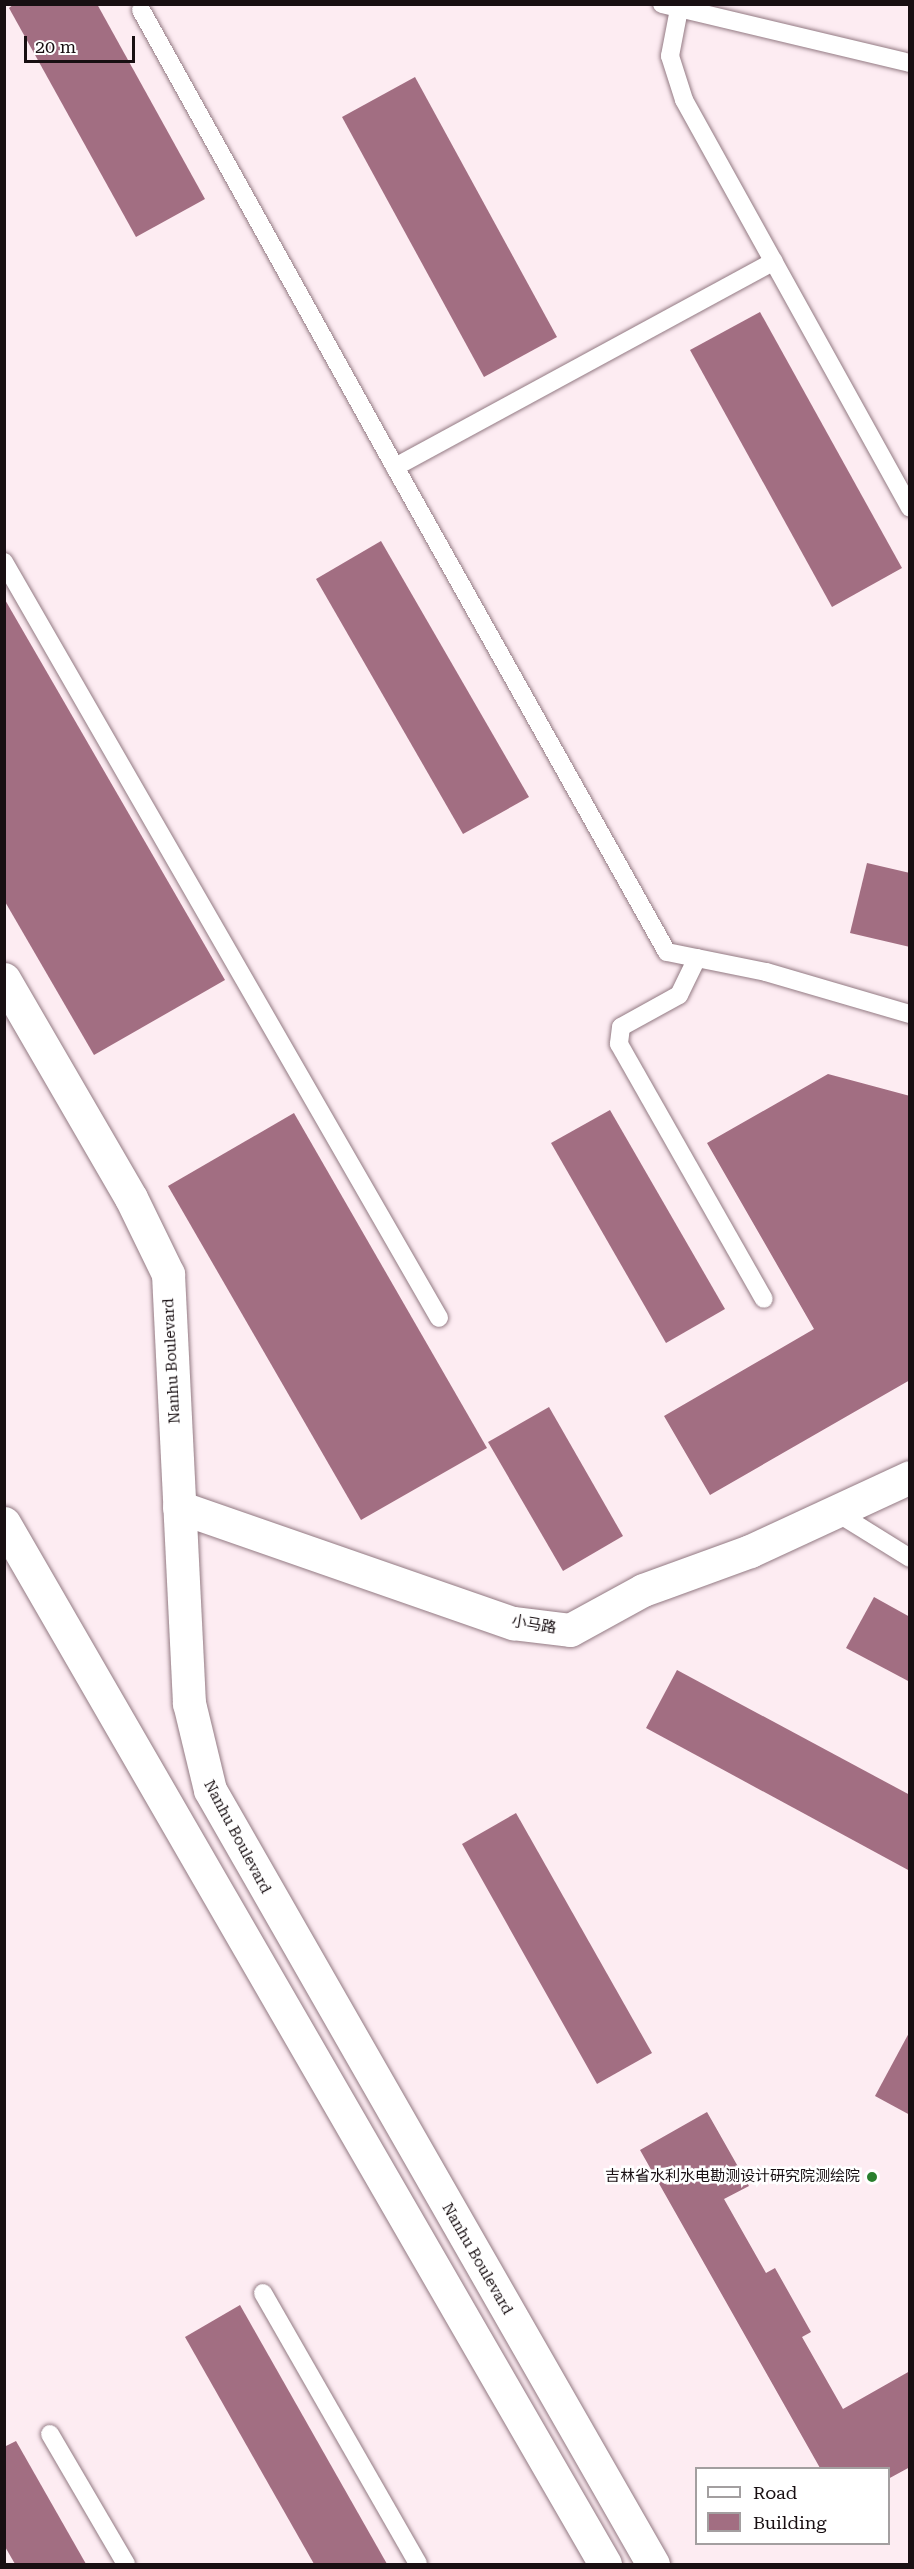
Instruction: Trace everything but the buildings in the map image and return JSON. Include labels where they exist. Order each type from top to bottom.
[{"type":"main road","name":"Nanhu Boulevard","points":[[4,979],[131,1198],[168,1274],[189,1703],[196,1749],[210,1790],[653,2565]]},
{"type":"main road","name":"小马路","points":[[179,1507],[513,1623],[570,1630],[643,1590],[750,1551],[909,1477]]},
{"type":"main road","points":[[4,1523],[605,2565]]},
{"type":"lane","points":[[909,63],[674,6],[670,56],[684,100],[909,507]]},
{"type":"lane","points":[[141,10],[667,952],[766,972],[909,1014]]},
{"type":"lane","points":[[395,467],[774,261]]},
{"type":"lane","points":[[4,562],[439,1318]]},
{"type":"lane","points":[[697,958],[679,995],[621,1027],[619,1044],[764,1299]]},
{"type":"lane","points":[[836,1512],[909,1558]]},
{"type":"lane","points":[[263,2293],[418,2565]]},
{"type":"lane","points":[[50,2434],[126,2565]]},
{"type":"place","name":"吉林省水利水电勘测设计研究院测绘院","points":[[872,2177]]}]
